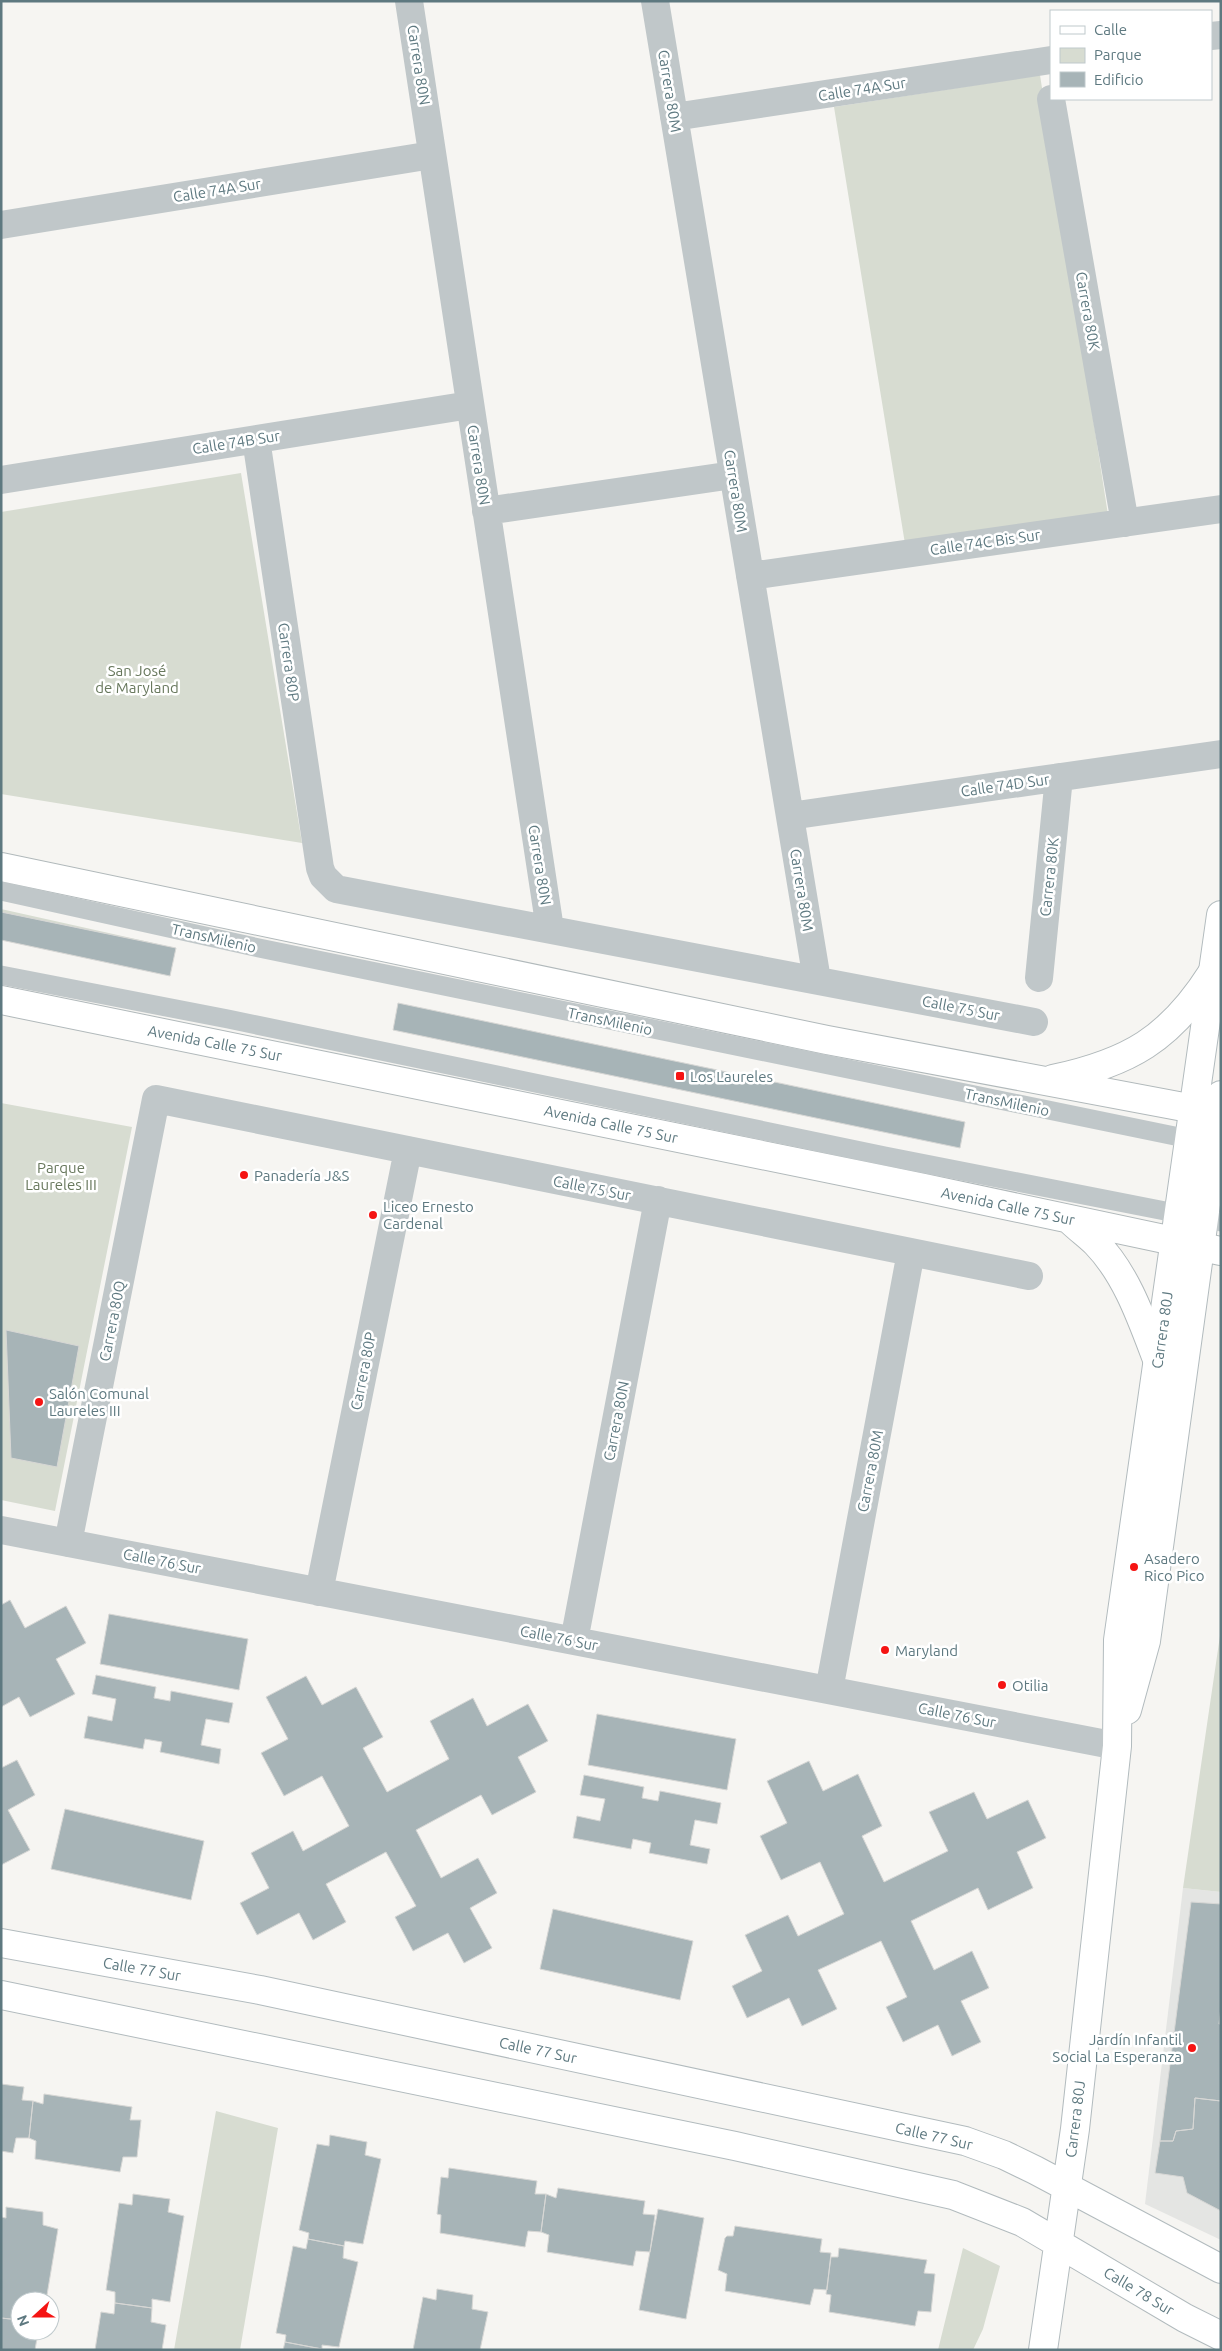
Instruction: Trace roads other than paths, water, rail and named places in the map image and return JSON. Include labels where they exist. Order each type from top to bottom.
[{"type":"main road","points":[[1,866],[827,1040],[1045,1081],[1213,1108]]},
{"type":"main road","name":"Carrera 80J","points":[[1117,1746],[1146,1641],[1198,1247],[1213,1108],[1212,974],[1221,915]]},
{"type":"main road","points":[[1045,1081],[1078,1074],[1131,1055],[1183,1014],[1212,974]]},
{"type":"main road","name":"Avenida Calle 75 Sur","points":[[1,1000],[1198,1247]]},
{"type":"main road","points":[[1069,1219],[1096,1244],[1116,1270],[1130,1293],[1158,1362]]},
{"type":"main road","name":"Carrera 80J","points":[[1043,2348],[1075,2129],[1117,1746],[1118,1640],[1158,1362],[1198,1247]]},
{"type":"main road","name":"Calle 77 Sur","points":[[1,1943],[260,1990],[965,2141],[1004,2155],[1066,2187]]},
{"type":"main road","points":[[1,1996],[735,2146],[953,2195],[1022,2222],[1059,2244]]},
{"type":"main road","points":[[1066,2187],[1221,2269]]},
{"type":"main road","name":"Calle 78 Sur","points":[[1059,2244],[1185,2318],[1221,2336]]},
{"type":"street","name":"Carrera 80N","points":[[409,1],[550,929]]},
{"type":"street","name":"Carrera 80M","points":[[655,1],[817,980]]},
{"type":"street","name":"Calle 74A Sur","points":[[674,117],[1048,61]]},
{"type":"street","name":"Carrera 80K","points":[[1048,61],[1050,85]]},
{"type":"street","name":"Carrera 80K","points":[[1052,100],[1125,523]]},
{"type":"street","name":"Calle 74A Sur","points":[[1,225],[432,155]]},
{"type":"street","name":"Calle 74B Sur","points":[[1,480],[470,405]]},
{"type":"street","name":"Carrera 80P","points":[[256,439],[320,868],[323,876],[330,883]]},
{"type":"street","points":[[486,511],[733,475]]},
{"type":"street","name":"Calle 74C Bis Sur","points":[[750,576],[1221,509]]},
{"type":"street","name":"Calle 74D Sur","points":[[790,816],[1221,754]]},
{"type":"street","name":"Carrera 80K","points":[[1039,978],[1059,777]]},
{"type":"street","name":"Calle 75 Sur","points":[[330,883],[336,889],[343,891],[1034,1022]]},
{"type":"street","name":"Calle 75 Sur","points":[[156,1099],[1029,1276]]},
{"type":"street","name":"Carrera 80Q","points":[[68,1543],[156,1099]]},
{"type":"street","name":"Carrera 80P","points":[[319,1592],[408,1150]]},
{"type":"street","name":"Carrera 80N","points":[[574,1641],[658,1200]]},
{"type":"street","name":"Carrera 80M","points":[[829,1690],[911,1252]]},
{"type":"street","name":"Calle 76 Sur","points":[[1,1530],[1117,1746]]},
{"type":"lane","name":"TransMilenio","points":[[1,891],[259,948],[1208,1143]]},
{"type":"lane","points":[[1,975],[228,1019],[885,1156],[1201,1218]]},
{"type":"place","name":"Los Laureles","points":[[680,1076]]},
{"type":"place","name":"Panadería J&S","points":[[244,1175]]},
{"type":"place","name":"Liceo Ernesto Cardenal","points":[[373,1215]]},
{"type":"place","name":"Salón Comunal Laureles III","points":[[39,1402]]},
{"type":"place","name":"Asadero Rico Pico","points":[[1134,1567]]},
{"type":"place","name":"Maryland","points":[[885,1650]]},
{"type":"place","name":"Otilia","points":[[1002,1685]]},
{"type":"place","name":"Jardín Infantil Social La Esperanza","points":[[1192,2048]]},
{"type":"park label","name":"San José de Maryland","points":[[137,678]]},
{"type":"park label","name":"Parque Laureles III","points":[[61,1176]]}]
